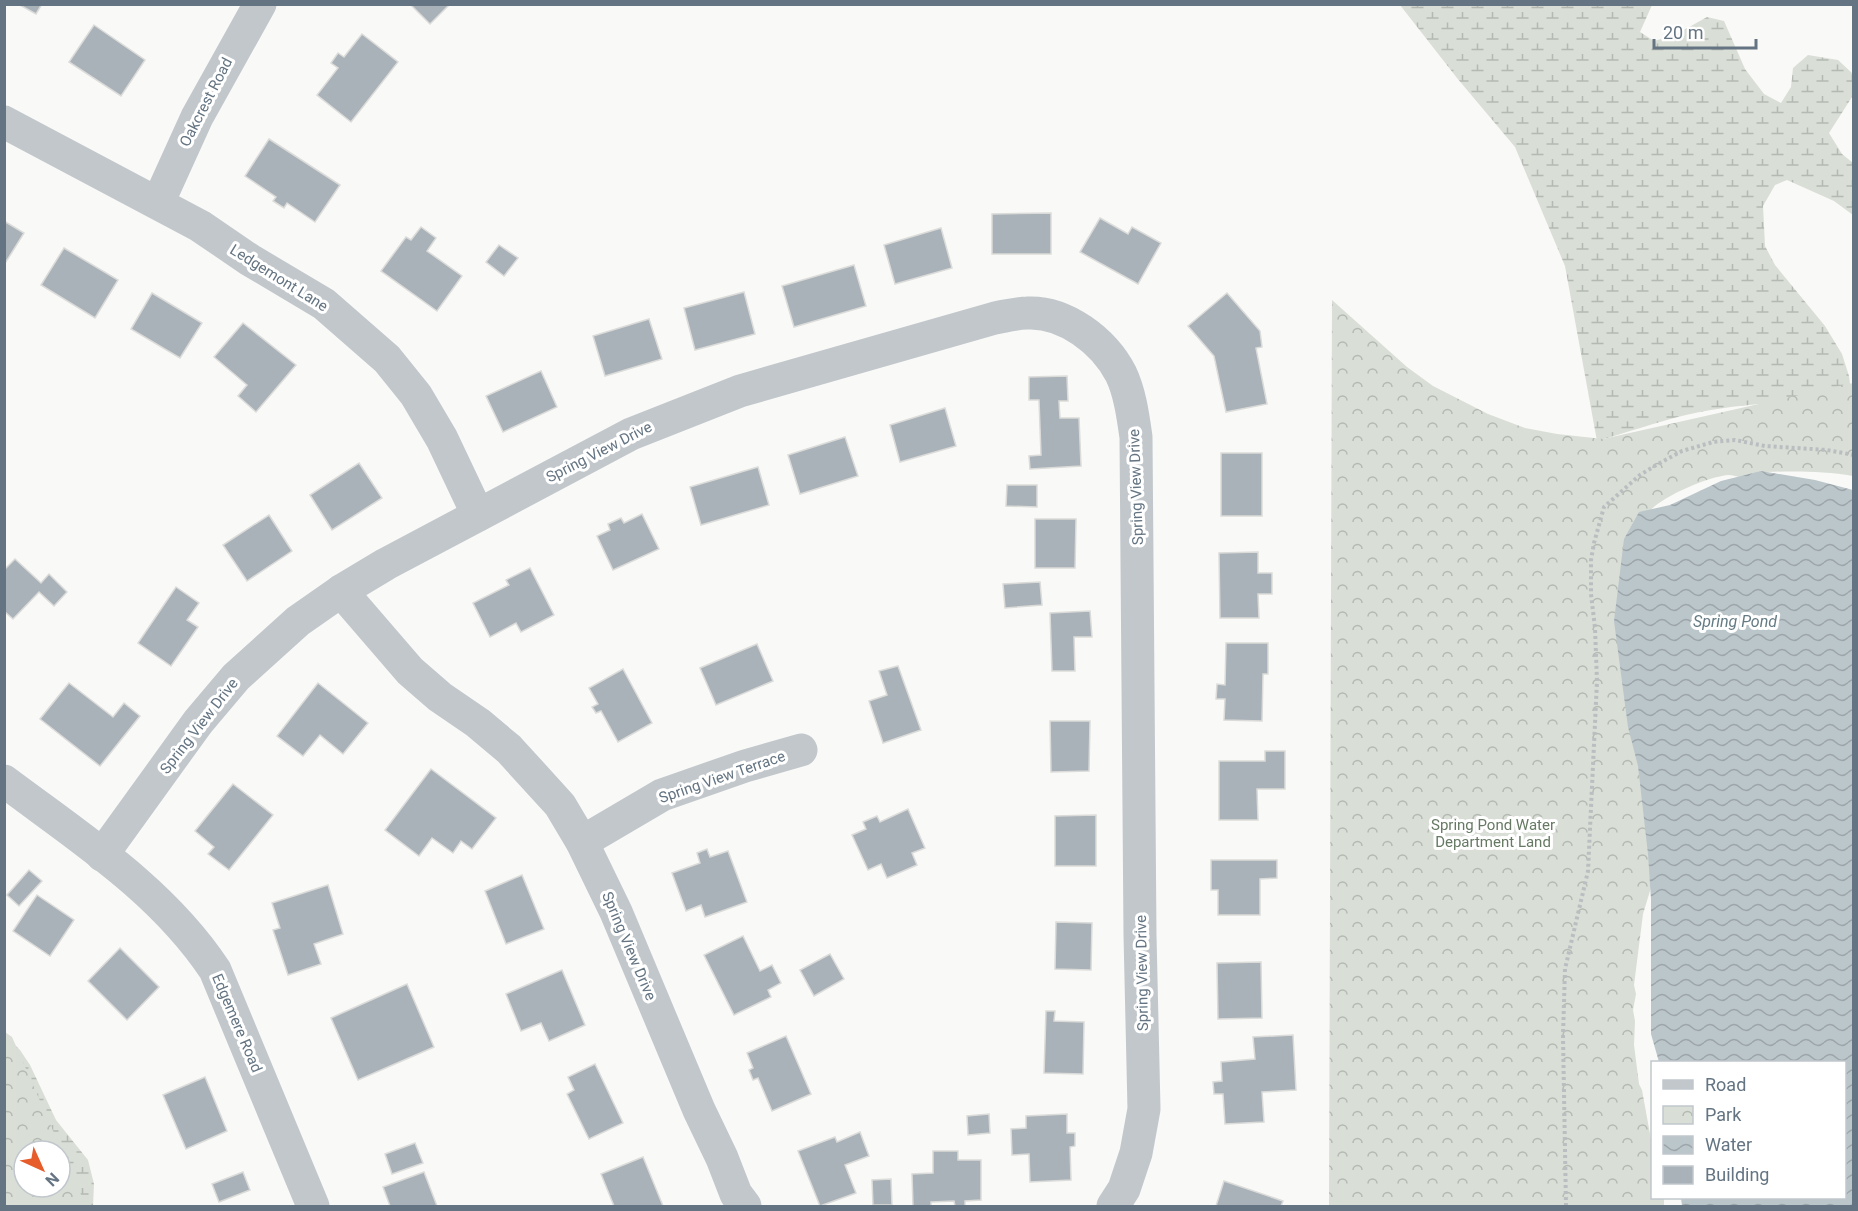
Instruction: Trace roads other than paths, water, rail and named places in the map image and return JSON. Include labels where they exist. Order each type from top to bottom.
[{"type":"street","name":"Oakcrest Road","points":[[158,203],[196,117],[260,4]]},
{"type":"street","name":"Ledgemont Lane","points":[[4,122],[200,226],[250,260],[324,304],[387,359],[416,395],[478,515]]},
{"type":"street","name":"Spring View Drive","points":[[102,855],[198,722],[236,677],[298,621],[341,591],[386,564],[631,434],[740,391],[995,318],[1029,312],[1062,319],[1086,332],[1104,350],[1121,374],[1132,408],[1136,437],[1140,934],[1144,1109],[1136,1153],[1124,1189],[1113,1206]]},
{"type":"street","name":"Spring View Drive","points":[[341,591],[410,671],[440,697],[478,723],[509,749],[560,805],[582,842],[616,912],[699,1110],[736,1194],[745,1206]]},
{"type":"street","name":"Spring View Terrace","points":[[582,842],[662,795],[745,766],[801,750]]},
{"type":"street","name":"Edgemere Road","points":[[4,781],[150,893],[201,949],[215,970],[313,1206]]},
{"type":"water","name":"Spring Pond","points":[[1761,471],[1815,480],[1853,490],[1853,1206],[1682,1206],[1681,1199],[1846,1199],[1846,1061],[1659,1061],[1651,1034],[1651,899],[1648,854],[1638,766],[1628,727],[1614,621],[1624,539],[1639,512],[1670,505],[1721,481]]},
{"type":"park label","name":"Spring Pond Water Department Land","points":[[1493,834]]}]
